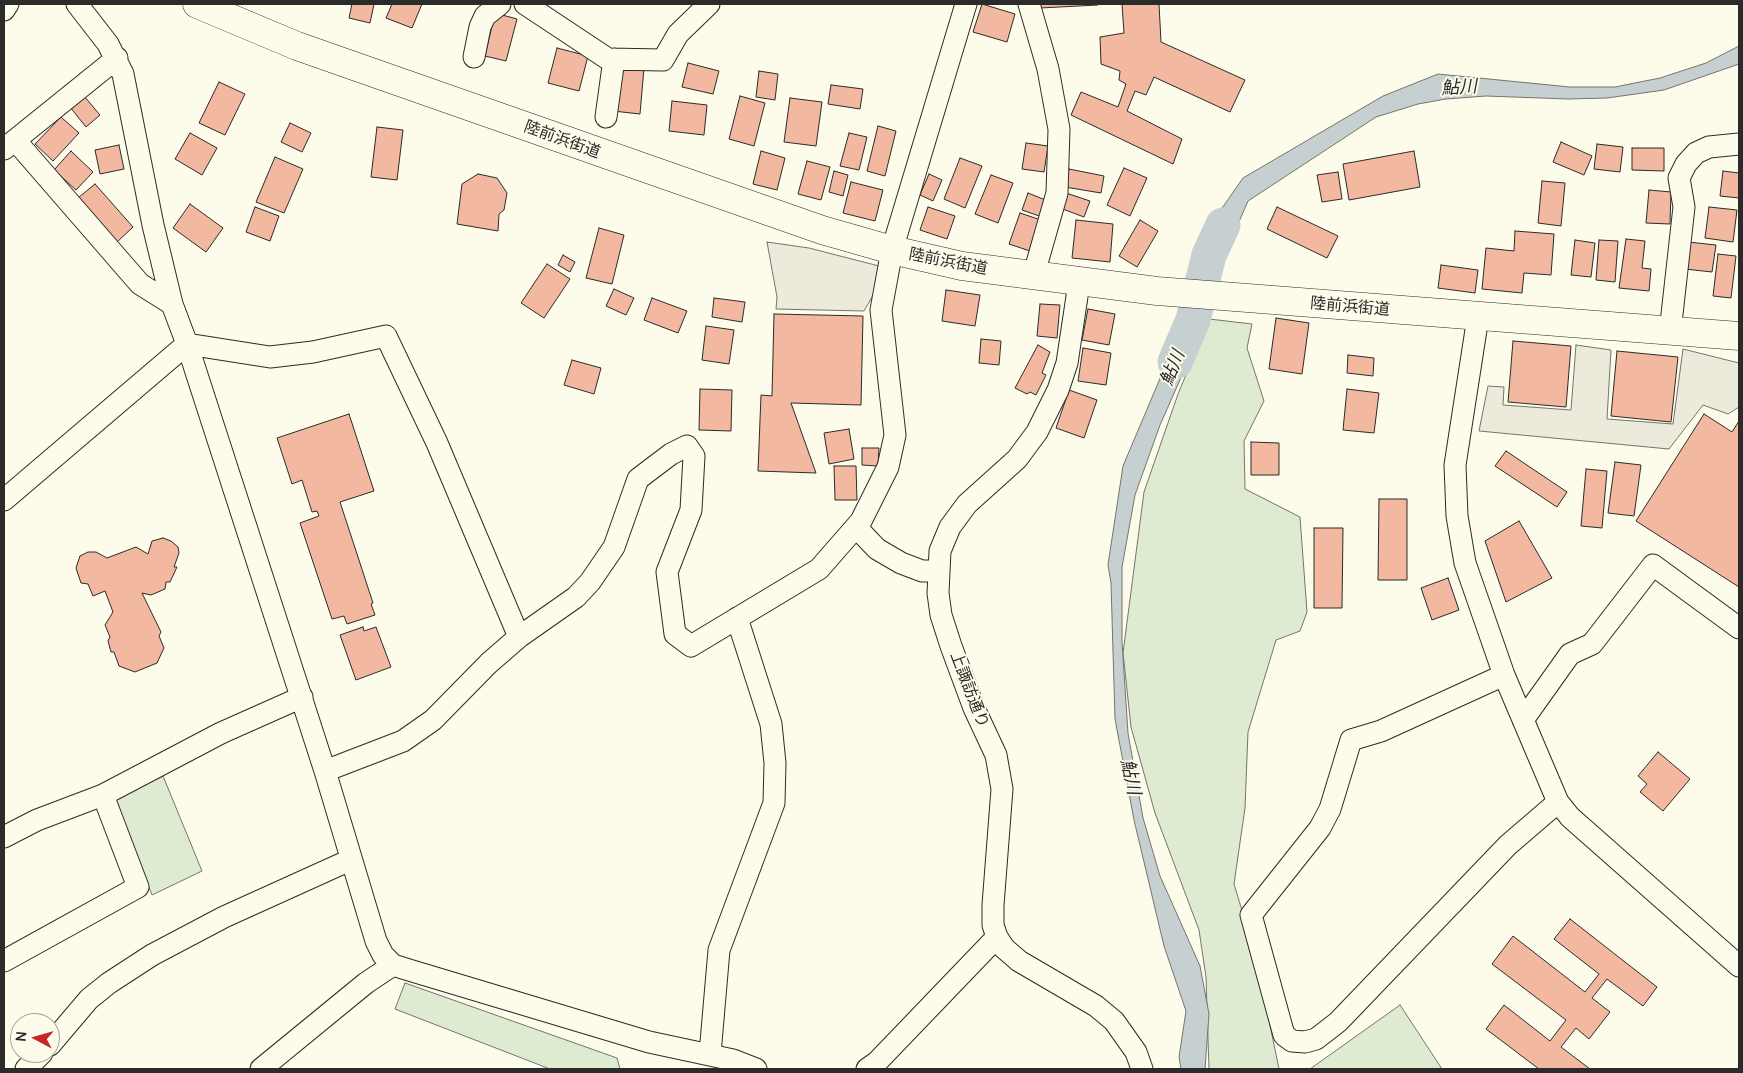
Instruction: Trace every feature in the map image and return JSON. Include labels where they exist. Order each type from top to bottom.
[{"type":"highway","name":"陸前浜街道","points":[[197,4],[288,42],[813,227],[892,250],[962,266],[1079,283],[1157,291],[1739,336]]},
{"type":"street","points":[[4,10],[8,4]]},
{"type":"street","points":[[77,4],[116,58],[127,89],[153,225],[172,304],[187,344],[302,697],[350,860],[376,941],[383,955],[401,968],[649,1042],[710,1054],[756,1069]]},
{"type":"street","points":[[474,57],[480,28],[485,16],[500,4]]},
{"type":"street","points":[[525,4],[608,59],[663,60],[678,34],[709,4]]},
{"type":"street","points":[[325,771],[403,741],[433,720],[489,663],[519,636],[576,597],[590,582],[614,547],[638,479],[671,454],[688,446],[694,456],[691,510],[668,572],[675,634],[692,646],[819,569],[862,521],[888,467],[895,435],[881,310],[892,250],[966,4]]},
{"type":"street","points":[[1029,4],[1048,69],[1059,129],[1057,193],[1033,277]]},
{"type":"street","points":[[116,58],[9,145],[140,284],[172,304]]},
{"type":"street","points":[[606,117],[614,59]]},
{"type":"street","points":[[1670,332],[1684,207],[1679,178],[1686,164],[1696,153],[1709,147],[1739,144]]},
{"type":"street","name":"上諏訪通り","points":[[996,937],[993,925],[993,905],[1002,789],[996,755],[974,708],[942,615],[938,570],[940,551],[958,516],[967,504],[1017,459],[1037,432],[1058,390],[1068,363],[1079,283]]},
{"type":"street","points":[[1478,317],[1455,465],[1457,516],[1465,563],[1504,674],[1558,802],[1599,842],[1739,966]]},
{"type":"street","points":[[4,500],[187,344],[270,357],[313,352],[386,336],[437,442],[519,636]]},
{"type":"street","points":[[856,527],[877,549],[901,563],[922,571],[938,570]]},
{"type":"street","points":[[1523,720],[1570,654],[1592,644],[1653,565],[1739,628]]},
{"type":"street","points":[[710,1054],[719,950],[774,803],[775,763],[772,724],[737,618]]},
{"type":"street","points":[[1504,674],[1381,730],[1351,740],[1330,809],[1320,828],[1251,915],[1284,1035],[1292,1041],[1311,1041],[1338,1022],[1508,845],[1558,802]]},
{"type":"street","points":[[4,837],[37,820],[103,796],[221,733],[302,697]]},
{"type":"street","points":[[4,961],[138,887],[103,796]]},
{"type":"street","points":[[60,1033],[89,999],[108,983],[152,955],[224,917],[350,860]]},
{"type":"street","points":[[866,1069],[877,1062],[996,937],[1004,948],[1019,961],[1096,1006],[1114,1021],[1136,1052],[1142,1069]]},
{"type":"street","points":[[260,1069],[366,983],[401,968]]},
{"type":"green space","points":[[1209,319],[1252,324],[1247,348],[1264,401],[1244,441],[1245,489],[1300,517],[1307,612],[1300,631],[1276,640],[1248,732],[1245,808],[1234,884],[1256,957],[1279,1069],[1209,1069],[1206,977],[1199,930],[1155,813],[1131,727],[1123,653],[1144,492],[1178,394]]},
{"type":"green space","points":[[163,776],[202,871],[152,895],[114,799]]},
{"type":"green space","points":[[405,983],[617,1058],[620,1069],[550,1069],[395,1009]]},
{"type":"green space","points":[[1400,1005],[1442,1069],[1310,1069]]},
{"type":"shaded area","points":[[767,242],[809,248],[879,266],[876,290],[864,311],[776,309],[777,297]]},
{"type":"shaded area","points":[[1576,345],[1611,350],[1607,419],[1673,424],[1683,349],[1739,363],[1739,407],[1728,414],[1703,405],[1669,449],[1479,431],[1488,386],[1504,387],[1503,405],[1571,410]]},
{"type":"water","points":[[1739,46],[1739,64],[1664,90],[1607,98],[1568,99],[1486,96],[1446,99],[1418,104],[1376,117],[1248,201],[1218,270],[1195,267],[1204,234],[1243,178],[1383,96],[1438,74],[1570,87],[1615,87],[1660,78],[1706,63]]},
{"type":"water","points":[[1186,317],[1207,319],[1160,425],[1135,495],[1122,567],[1122,642],[1128,733],[1143,818],[1160,876],[1200,966],[1209,1014],[1205,1069],[1181,1069],[1179,1057],[1186,1011],[1164,946],[1134,820],[1115,719],[1111,583],[1108,565],[1123,466]]},
{"type":"building","points":[[352,4],[374,4],[370,23],[349,18]]},
{"type":"building","points":[[392,4],[422,4],[412,28],[386,18]]},
{"type":"building","points":[[982,4],[1015,14],[1007,42],[973,32]]},
{"type":"building","points":[[1040,4],[1098,4],[1098,5],[1040,8]]},
{"type":"building","points":[[1122,4],[1159,4],[1161,42],[1245,80],[1230,112],[1154,77],[1146,95],[1135,91],[1127,111],[1182,139],[1173,164],[1071,115],[1081,92],[1118,107],[1126,84],[1119,80],[1120,71],[1101,64],[1100,37],[1124,33]]},
{"type":"building","points":[[495,13],[517,19],[506,61],[485,56]]},
{"type":"building","points":[[557,48],[588,56],[579,91],[548,83]]},
{"type":"building","points":[[688,63],[719,71],[713,94],[682,87]]},
{"type":"building","points":[[617,65],[644,68],[640,114],[613,111]]},
{"type":"building","points":[[759,71],[778,74],[775,100],[756,97]]},
{"type":"building","points":[[219,82],[245,94],[225,135],[199,123]]},
{"type":"building","points":[[831,85],[863,89],[860,109],[828,104]]},
{"type":"building","points":[[84,96],[100,115],[86,127],[70,107]]},
{"type":"building","points":[[740,96],[765,103],[754,146],[729,139]]},
{"type":"building","points":[[790,98],[822,102],[816,146],[784,142]]},
{"type":"building","points":[[672,101],[707,105],[704,135],[669,131]]},
{"type":"building","points":[[61,117],[79,133],[53,161],[35,144]]},
{"type":"building","points":[[290,123],[311,133],[302,152],[281,142]]},
{"type":"building","points":[[878,126],[896,131],[885,176],[867,171]]},
{"type":"building","points":[[377,127],[403,130],[397,180],[371,177]]},
{"type":"building","points":[[190,133],[217,148],[202,175],[175,159]]},
{"type":"building","points":[[849,133],[867,137],[859,170],[840,166]]},
{"type":"building","points":[[1561,142],[1592,156],[1584,175],[1553,162]]},
{"type":"building","points":[[1026,143],[1048,146],[1044,172],[1022,169]]},
{"type":"building","points":[[1597,144],[1623,147],[1620,172],[1594,169]]},
{"type":"building","points":[[119,145],[124,169],[100,174],[95,150]]},
{"type":"building","points":[[1632,148],[1664,148],[1664,171],[1632,170]]},
{"type":"building","points":[[71,151],[93,172],[76,190],[54,170]]},
{"type":"building","points":[[761,151],[785,158],[777,190],[753,184]]},
{"type":"building","points":[[1414,151],[1420,187],[1349,200],[1343,164]]},
{"type":"building","points":[[275,157],[303,169],[284,213],[256,202]]},
{"type":"building","points":[[960,158],[982,166],[965,208],[944,199]]},
{"type":"building","points":[[807,161],[830,167],[821,200],[798,194]]},
{"type":"building","points":[[1124,168],[1147,178],[1130,216],[1107,205]]},
{"type":"building","points":[[1069,169],[1104,176],[1101,193],[1065,187]]},
{"type":"building","points":[[834,171],[848,175],[843,196],[829,192]]},
{"type":"building","points":[[1723,171],[1739,173],[1739,198],[1720,196]]},
{"type":"building","points":[[1338,172],[1342,199],[1322,202],[1317,175]]},
{"type":"building","points":[[478,174],[497,178],[507,193],[504,210],[499,214],[498,231],[457,224],[462,184]]},
{"type":"building","points":[[929,174],[942,180],[933,201],[920,195]]},
{"type":"building","points":[[991,175],[1013,183],[998,223],[975,214]]},
{"type":"building","points":[[1542,181],[1565,183],[1561,226],[1538,223]]},
{"type":"building","points":[[851,182],[883,190],[875,221],[843,213]]},
{"type":"building","points":[[95,184],[133,227],[117,242],[78,198]]},
{"type":"building","points":[[1649,190],[1671,192],[1670,224],[1646,223]]},
{"type":"building","points":[[1028,193],[1048,201],[1042,217],[1022,210]]},
{"type":"building","points":[[1066,193],[1090,201],[1084,217],[1060,208]]},
{"type":"building","points":[[190,204],[223,228],[206,252],[173,228]]},
{"type":"building","points":[[255,207],[279,216],[270,241],[246,232]]},
{"type":"building","points":[[928,207],[955,216],[947,239],[920,230]]},
{"type":"building","points":[[1277,207],[1338,236],[1327,258],[1267,229]]},
{"type":"building","points":[[1709,207],[1737,210],[1733,242],[1705,238]]},
{"type":"building","points":[[1020,213],[1041,220],[1030,251],[1009,244]]},
{"type":"building","points":[[1076,220],[1113,224],[1110,262],[1072,258]]},
{"type":"building","points":[[1140,220],[1158,231],[1137,267],[1119,256]]},
{"type":"building","points":[[599,228],[624,235],[612,284],[586,278]]},
{"type":"building","points":[[1515,231],[1554,234],[1551,275],[1524,273],[1522,293],[1482,289],[1486,248],[1514,251]]},
{"type":"building","points":[[1626,239],[1645,241],[1642,268],[1651,269],[1649,291],[1619,288]]},
{"type":"building","points":[[1575,240],[1595,243],[1591,277],[1571,275]]},
{"type":"building","points":[[1599,240],[1618,241],[1615,282],[1596,280]]},
{"type":"building","points":[[1688,242],[1716,245],[1712,272],[1685,269]]},
{"type":"building","points":[[1718,254],[1736,256],[1731,298],[1713,296]]},
{"type":"building","points":[[563,255],[575,262],[570,272],[558,265]]},
{"type":"building","points":[[547,264],[570,279],[544,318],[521,303]]},
{"type":"building","points":[[1441,265],[1478,270],[1475,293],[1438,288]]},
{"type":"building","points":[[614,289],[634,298],[626,315],[606,306]]},
{"type":"building","points":[[946,290],[980,295],[975,326],[942,321]]},
{"type":"building","points":[[652,298],[687,311],[678,333],[644,320]]},
{"type":"building","points":[[714,298],[745,302],[742,322],[712,317]]},
{"type":"building","points":[[1040,304],[1060,305],[1057,338],[1037,336]]},
{"type":"building","points":[[1088,309],[1115,314],[1109,345],[1082,340]]},
{"type":"building","points":[[774,314],[863,316],[861,405],[791,403],[816,473],[758,471],[761,395],[772,396]]},
{"type":"building","points":[[1276,318],[1309,323],[1302,374],[1269,369]]},
{"type":"building","points":[[706,326],[734,330],[729,364],[702,360]]},
{"type":"building","points":[[981,339],[1001,341],[999,365],[979,363]]},
{"type":"building","points":[[1513,341],[1571,346],[1566,407],[1508,402]]},
{"type":"building","points":[[1038,345],[1050,352],[1042,373],[1046,375],[1036,395],[1030,392],[1027,394],[1015,388]]},
{"type":"building","points":[[1083,348],[1111,353],[1106,385],[1078,381]]},
{"type":"building","points":[[1617,351],[1678,357],[1671,422],[1611,416]]},
{"type":"building","points":[[1348,355],[1374,358],[1373,376],[1347,373]]},
{"type":"building","points":[[572,360],[601,368],[594,394],[564,385]]},
{"type":"building","points":[[700,389],[732,390],[731,431],[699,430]]},
{"type":"building","points":[[1347,389],[1379,393],[1374,433],[1343,430]]},
{"type":"building","points":[[1069,390],[1097,400],[1084,438],[1056,428]]},
{"type":"building","points":[[349,414],[374,491],[340,502],[373,603],[371,604],[375,615],[347,624],[344,616],[332,619],[300,523],[319,516],[317,511],[312,512],[302,480],[292,484],[277,438]]},
{"type":"building","points":[[1704,414],[1732,432],[1739,421],[1739,587],[1636,521]]},
{"type":"building","points":[[849,429],[854,459],[829,464],[824,433]]},
{"type":"building","points":[[1251,442],[1279,443],[1279,475],[1251,475]]},
{"type":"building","points":[[862,448],[879,448],[878,466],[862,465]]},
{"type":"building","points":[[1506,451],[1567,492],[1557,507],[1495,466]]},
{"type":"building","points":[[1615,462],[1641,465],[1634,516],[1608,513]]},
{"type":"building","points":[[834,466],[856,466],[857,500],[835,500]]},
{"type":"building","points":[[1586,469],[1607,471],[1602,528],[1581,526]]},
{"type":"building","points":[[1379,499],[1407,499],[1407,580],[1378,580]]},
{"type":"building","points":[[1519,521],[1552,578],[1506,602],[1485,541]]},
{"type":"building","points":[[1314,528],[1343,528],[1342,608],[1314,608]]},
{"type":"building","points":[[163,538],[171,541],[178,547],[179,553],[174,567],[177,567],[170,582],[166,582],[165,589],[151,595],[142,593],[161,632],[159,636],[164,648],[157,663],[135,672],[119,666],[114,652],[111,652],[108,641],[110,637],[105,625],[113,612],[105,591],[93,596],[88,584],[81,583],[76,568],[80,556],[88,552],[96,552],[107,558],[136,547],[148,554],[152,541]]},
{"type":"building","points":[[1448,578],[1459,610],[1432,620],[1421,588]]},
{"type":"building","points":[[363,627],[364,631],[376,627],[391,667],[356,680],[340,635]]},
{"type":"building","points":[[1658,752],[1690,779],[1663,811],[1640,792],[1647,784],[1638,776]]},
{"type":"building","points":[[1570,919],[1657,987],[1643,1006],[1607,979],[1592,998],[1610,1012],[1589,1039],[1576,1028],[1561,1047],[1590,1069],[1539,1069],[1486,1029],[1504,1005],[1550,1041],[1566,1020],[1492,964],[1513,936],[1585,992],[1599,974],[1554,939]]},
{"type":"waterway","name":"鮎川","points":[[1175,362],[1193,320],[1209,255],[1223,225]]}]
